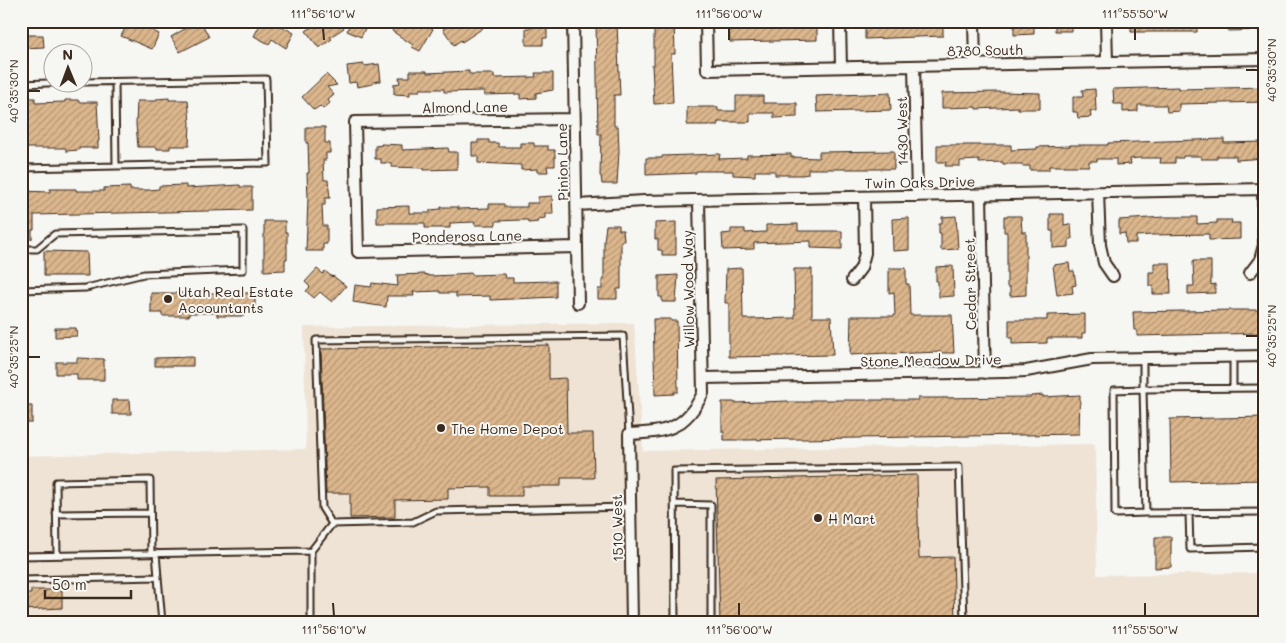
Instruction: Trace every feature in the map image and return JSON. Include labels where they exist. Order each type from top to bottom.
[{"type":"street","name":"Pinion Lane","points":[[573,21],[578,303]]},
{"type":"street","name":"8780 South","points":[[706,21],[706,70],[1265,59]]},
{"type":"street","points":[[840,21],[842,67]]},
{"type":"street","points":[[974,21],[975,64]]},
{"type":"street","points":[[1106,21],[1106,62]]},
{"type":"street","name":"1430 West","points":[[914,66],[917,196]]},
{"type":"street","name":"Almond Lane","points":[[358,252],[355,122],[574,118]]},
{"type":"street","points":[[1250,273],[1260,260],[1264,245],[1264,189]]},
{"type":"street","name":"Twin Oaks Drive","points":[[577,205],[644,201],[1264,189]]},
{"type":"street","points":[[1098,192],[1100,245],[1104,263],[1113,276]]},
{"type":"street","name":"Cedar Street","points":[[982,195],[985,373]]},
{"type":"street","points":[[852,280],[861,268],[865,253],[864,197]]},
{"type":"street","name":"Willow Wood Way","points":[[700,200],[704,378]]},
{"type":"street","name":"Ponderosa Lane","points":[[358,252],[577,247]]},
{"type":"street","name":"Stone Meadow Drive","points":[[704,378],[985,373],[1026,371],[1092,359],[1265,356]]},
{"type":"street","points":[[629,434],[653,433],[670,429],[686,418],[696,406],[703,393],[704,378]]},
{"type":"street","name":"1510 West","points":[[629,434],[632,622]]},
{"type":"lane","points":[[21,168],[268,163],[266,79],[92,82]]},
{"type":"lane","points":[[115,82],[116,166]]},
{"type":"lane","points":[[21,84],[42,83]]},
{"type":"lane","points":[[21,249],[37,249],[54,234],[244,230],[243,270],[144,274],[86,288],[21,290]]},
{"type":"lane","points":[[332,524],[322,508],[316,340],[623,336],[629,434]]},
{"type":"lane","points":[[1233,357],[1233,388]]},
{"type":"lane","points":[[1143,358],[1146,513]]},
{"type":"lane","points":[[1265,388],[1114,390],[1115,514],[1265,512]]},
{"type":"lane","points":[[675,622],[674,471],[959,468],[964,622]]},
{"type":"lane","points":[[57,555],[56,482],[150,480],[150,513],[162,622]]},
{"type":"lane","points":[[674,504],[711,505],[712,622]]},
{"type":"lane","points":[[332,524],[413,522],[436,511],[630,506]]},
{"type":"lane","points":[[56,514],[150,513]]},
{"type":"lane","points":[[1189,513],[1190,548],[1265,548]]},
{"type":"lane","points":[[311,622],[311,551],[332,524]]},
{"type":"lane","points":[[21,556],[311,551]]},
{"type":"lane","points":[[21,580],[158,577]]},
{"type":"shaded area","points":[[634,323],[643,451],[1095,444],[1097,575],[1265,573],[1265,622],[21,622],[21,456],[306,449],[304,327]]},
{"type":"building","points":[[129,21],[141,21],[147,24],[145,27],[159,34],[152,49],[121,36]]},
{"type":"building","points":[[262,21],[270,24],[272,21],[294,33],[286,48],[272,39],[269,44],[254,36]]},
{"type":"building","points":[[321,21],[340,21],[344,28],[330,37],[332,39],[319,48],[306,31]]},
{"type":"building","points":[[352,21],[360,21],[367,24],[361,37],[347,31]]},
{"type":"building","points":[[398,21],[420,21],[433,29],[420,51],[392,31]]},
{"type":"building","points":[[459,21],[478,21],[483,28],[454,45],[443,29]]},
{"type":"building","points":[[531,21],[547,21],[547,38],[543,38],[543,45],[526,45],[526,28],[532,28]]},
{"type":"building","points":[[596,21],[616,21],[617,24],[620,95],[614,95],[614,126],[618,126],[617,184],[602,184],[600,176],[601,134],[598,134]]},
{"type":"building","points":[[654,21],[674,21],[675,54],[671,54],[673,103],[654,104],[652,65],[654,65]]},
{"type":"building","points":[[925,21],[943,21],[943,36],[865,39],[865,23],[925,23]]},
{"type":"building","points":[[1014,21],[1034,21],[1034,34],[1014,35]]},
{"type":"building","points":[[1055,21],[1071,21],[1071,31],[1055,31]]},
{"type":"building","points":[[1131,21],[1197,21],[1197,32],[1131,32]]},
{"type":"building","points":[[1227,21],[1262,21],[1262,30],[1228,31]]},
{"type":"building","points":[[201,22],[209,37],[180,52],[171,37],[193,24],[194,26]]},
{"type":"building","points":[[817,23],[817,40],[730,42],[729,26]]},
{"type":"building","points":[[22,35],[43,35],[42,47],[22,48]]},
{"type":"building","points":[[364,64],[364,66],[379,64],[381,81],[357,87],[356,82],[349,83],[347,66]]},
{"type":"building","points":[[410,71],[427,71],[427,73],[469,71],[469,74],[494,74],[494,78],[536,77],[535,73],[553,73],[553,90],[536,93],[536,98],[520,99],[520,94],[484,95],[484,91],[444,92],[444,89],[420,89],[420,91],[410,91],[410,95],[394,94],[394,84],[400,83],[399,77],[410,77]]},
{"type":"building","points":[[326,74],[337,85],[327,87],[334,95],[328,100],[330,103],[323,109],[320,106],[314,110],[302,97]]},
{"type":"building","points":[[1179,87],[1179,89],[1265,87],[1265,102],[1179,104],[1179,111],[1167,112],[1166,105],[1138,105],[1138,111],[1123,112],[1123,104],[1114,104],[1113,89]]},
{"type":"building","points":[[1095,89],[1096,111],[1090,111],[1091,117],[1078,118],[1077,112],[1073,112],[1073,97],[1083,97],[1082,90]]},
{"type":"building","points":[[890,93],[891,110],[817,112],[816,96]]},
{"type":"building","points":[[942,93],[1040,93],[1040,109],[1018,109],[1018,107],[942,108]]},
{"type":"building","points":[[736,96],[763,96],[763,103],[797,103],[797,117],[774,118],[774,113],[750,113],[750,122],[718,122],[718,125],[687,125],[687,107],[718,107],[718,111],[736,111]]},
{"type":"building","points":[[21,98],[35,98],[35,103],[65,102],[65,100],[97,102],[98,148],[79,148],[79,150],[66,151],[66,148],[21,148]]},
{"type":"building","points":[[169,98],[169,100],[188,100],[189,146],[170,146],[170,149],[138,147],[137,101],[156,101],[156,99]]},
{"type":"building","points":[[306,127],[325,127],[325,143],[330,143],[330,153],[326,153],[326,160],[323,160],[324,180],[328,180],[330,198],[325,198],[325,205],[322,205],[323,226],[327,226],[327,244],[323,244],[323,251],[306,251],[307,173],[309,173]]},
{"type":"building","points":[[1224,139],[1224,143],[1265,142],[1265,158],[1236,160],[1236,156],[1217,156],[1217,159],[1201,159],[1201,156],[1183,156],[1183,158],[1175,158],[1175,163],[1160,163],[1161,158],[1139,158],[1130,159],[1131,164],[1116,165],[1116,159],[1097,159],[1097,161],[1089,161],[1089,166],[1049,166],[1049,170],[1030,170],[1030,166],[1003,164],[1003,162],[979,163],[979,160],[960,161],[960,166],[945,166],[946,162],[937,162],[937,145],[1011,145],[1011,150],[1070,145],[1108,145],[1108,143]]},
{"type":"building","points":[[478,140],[489,140],[489,143],[498,143],[499,147],[520,147],[520,143],[548,146],[548,150],[555,150],[555,166],[547,166],[548,172],[537,172],[537,169],[521,170],[521,165],[478,163],[478,156],[472,156],[472,143],[478,143]]},
{"type":"building","points":[[381,144],[402,145],[402,150],[448,148],[449,152],[457,152],[457,169],[424,170],[424,168],[392,167],[392,163],[381,163],[381,159],[375,159],[375,146]]},
{"type":"building","points":[[894,151],[894,169],[808,169],[808,174],[802,175],[775,175],[775,171],[755,171],[755,176],[733,175],[733,171],[696,171],[696,173],[646,175],[646,158],[662,158],[662,156],[720,154],[719,159],[747,158],[747,155],[791,154],[791,157],[819,158],[819,152]]},
{"type":"building","points":[[186,185],[186,188],[240,185],[240,187],[252,187],[252,210],[34,215],[32,239],[21,239],[21,191],[50,192],[50,189],[76,189],[76,191],[104,191],[104,188],[130,187],[130,190],[148,190],[159,189],[159,186]]},
{"type":"building","points":[[552,196],[553,214],[545,214],[545,218],[538,219],[538,222],[528,223],[528,220],[496,221],[496,225],[475,225],[474,222],[450,223],[450,228],[425,228],[425,223],[377,223],[377,207],[409,206],[409,213],[430,213],[430,210],[441,209],[441,207],[458,207],[458,209],[489,208],[489,204],[504,204],[504,207],[527,207],[527,203],[538,203],[538,197]]},
{"type":"building","points":[[1050,214],[1064,214],[1064,225],[1071,224],[1072,239],[1069,239],[1069,247],[1053,248]]},
{"type":"building","points":[[956,216],[958,249],[941,250],[939,223],[942,223],[942,217]]},
{"type":"building","points":[[1004,216],[1021,216],[1022,232],[1026,232],[1026,295],[1010,296],[1010,287],[1007,287],[1007,232],[1004,232]]},
{"type":"building","points":[[1197,217],[1197,224],[1217,223],[1217,220],[1232,220],[1231,223],[1240,223],[1240,239],[1209,240],[1209,234],[1152,235],[1136,236],[1136,243],[1126,243],[1125,233],[1119,234],[1119,220]]},
{"type":"building","points":[[909,218],[909,250],[893,251],[892,219]]},
{"type":"building","points":[[264,221],[285,221],[287,259],[285,259],[285,270],[264,271]]},
{"type":"building","points":[[676,222],[676,255],[662,255],[662,250],[658,250],[658,239],[655,239],[655,223]]},
{"type":"building","points":[[798,224],[798,231],[842,231],[842,249],[811,248],[811,241],[754,243],[754,249],[723,250],[722,234],[731,233],[731,229],[745,229],[745,233],[766,232],[766,225]]},
{"type":"building","points":[[606,225],[619,225],[619,230],[623,230],[624,241],[621,241],[621,289],[617,289],[617,299],[598,299],[598,289],[602,289],[602,280],[604,280]]},
{"type":"building","points":[[44,251],[87,252],[88,276],[44,276]]},
{"type":"building","points":[[1193,261],[1211,261],[1211,285],[1215,284],[1215,293],[1188,294],[1188,286],[1194,286]]},
{"type":"building","points":[[1069,263],[1070,271],[1074,271],[1076,285],[1072,286],[1073,293],[1057,295],[1053,265]]},
{"type":"building","points":[[1154,263],[1170,263],[1171,294],[1153,294],[1153,286],[1149,286],[1149,272],[1154,272]]},
{"type":"building","points":[[953,266],[954,296],[939,297],[936,267]]},
{"type":"building","points":[[742,268],[743,319],[795,318],[794,269],[812,269],[812,317],[831,317],[833,355],[729,357],[729,303],[725,303],[726,269]]},
{"type":"building","points":[[889,268],[906,268],[906,284],[909,284],[910,315],[952,315],[954,353],[850,355],[851,316],[895,316],[894,292],[889,293]]},
{"type":"building","points":[[317,269],[323,274],[325,271],[346,286],[332,302],[320,292],[314,298],[306,291],[310,287],[305,282]]},
{"type":"building","points":[[472,273],[472,275],[504,274],[505,278],[513,278],[513,282],[556,281],[556,297],[490,300],[490,296],[456,297],[456,293],[440,293],[440,291],[413,292],[414,296],[387,296],[386,307],[353,302],[355,285],[371,287],[372,283],[398,286],[397,275],[424,274],[430,276]]},
{"type":"building","points":[[678,275],[676,302],[662,302],[662,297],[659,297],[659,276]]},
{"type":"building","points":[[151,293],[255,293],[255,312],[243,312],[244,316],[217,316],[217,313],[189,313],[189,316],[162,316],[162,313],[151,313]]},
{"type":"building","points":[[1265,310],[1265,333],[1137,336],[1137,330],[1134,330],[1133,312]]},
{"type":"building","points":[[1085,314],[1085,333],[1082,333],[1082,338],[1047,338],[1047,343],[1012,344],[1012,338],[1009,338],[1009,320],[1047,320],[1047,315]]},
{"type":"building","points":[[653,319],[677,321],[678,392],[674,392],[674,394],[655,395]]},
{"type":"building","points":[[55,328],[76,328],[77,336],[55,337]]},
{"type":"building","name":"The Home Depot","points":[[549,345],[549,379],[566,378],[567,433],[593,433],[594,478],[561,478],[561,486],[522,486],[522,496],[490,496],[490,487],[448,488],[448,499],[395,500],[395,517],[350,518],[350,493],[326,493],[321,349]]},
{"type":"building","points":[[193,357],[193,366],[155,366],[155,358]]},
{"type":"building","points":[[77,358],[104,359],[104,380],[77,380],[77,374],[56,374],[56,362],[77,362]]},
{"type":"building","points":[[1043,395],[1043,397],[1080,395],[1079,434],[724,440],[724,432],[722,432],[722,402],[918,400],[918,398],[1031,397]]},
{"type":"building","points":[[112,400],[130,400],[131,414],[112,414]]},
{"type":"building","points":[[21,406],[32,406],[32,423],[21,423]]},
{"type":"building","points":[[1265,417],[1265,480],[1171,482],[1170,419]]},
{"type":"building","name":"H Mart","points":[[917,475],[919,558],[953,557],[955,622],[720,622],[716,480]]},
{"type":"building","points":[[1155,537],[1171,537],[1171,567],[1155,568]]},
{"type":"building","points":[[31,590],[62,590],[62,608],[21,610],[21,594],[31,594]]},
{"type":"place","name":"Utah Real Estate Accountants","points":[[168,299]]},
{"type":"place","name":"The Home Depot","points":[[441,428]]},
{"type":"place","name":"H Mart","points":[[818,518]]}]
